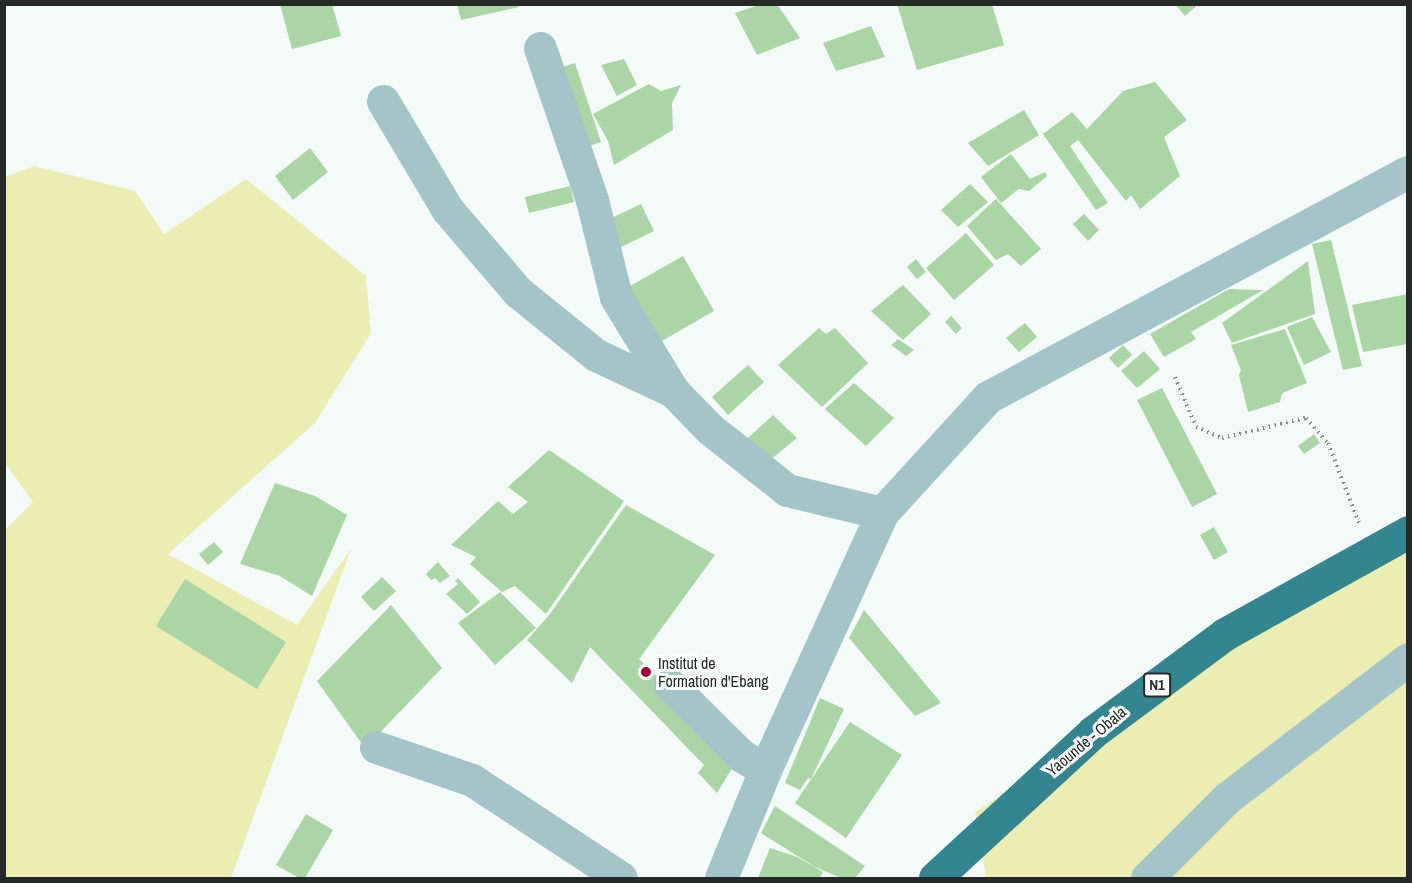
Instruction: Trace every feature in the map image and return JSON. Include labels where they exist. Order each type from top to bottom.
[{"type":"highway","name":"Yaounde - Obala","points":[[935,879],[1018,800],[1112,718],[1225,634],[1372,554],[1407,532]]},
{"type":"street","points":[[540,48],[592,200],[616,297],[673,391],[710,429],[787,490],[882,513]]},
{"type":"street","points":[[383,101],[447,209],[518,292],[596,356],[673,391]]},
{"type":"street","points":[[721,879],[765,770],[882,513],[988,397],[1407,172]]},
{"type":"street","points":[[1147,879],[1227,798],[1407,659]]},
{"type":"street","points":[[670,685],[741,756],[765,770]]},
{"type":"street","points":[[376,747],[472,780],[621,879]]},
{"type":"path","points":[[1175,377],[1196,428],[1222,438],[1306,418],[1328,442],[1372,554]]},
{"type":"green space","points":[[34,166],[135,191],[164,234],[246,179],[366,276],[371,333],[315,423],[168,554],[297,625],[351,549],[231,878],[5,878],[5,530],[33,502],[5,463],[5,177]]},
{"type":"green space","points":[[1407,530],[1407,878],[986,878],[975,812]]},
{"type":"building","points":[[280,4],[332,4],[341,36],[292,49]]},
{"type":"building","points":[[457,4],[519,4],[519,7],[461,20]]},
{"type":"building","points":[[762,4],[777,4],[800,38],[757,55],[735,13]]},
{"type":"building","points":[[897,4],[992,4],[1004,45],[917,70]]},
{"type":"building","points":[[1175,4],[1199,4],[1185,16]]},
{"type":"building","points":[[871,26],[885,57],[836,71],[823,43]]},
{"type":"building","points":[[624,59],[637,85],[617,96],[601,65]]},
{"type":"building","points":[[575,63],[601,142],[583,148],[557,69]]},
{"type":"building","points":[[1155,82],[1187,120],[1164,137],[1180,176],[1140,209],[1131,195],[1126,201],[1078,140],[1070,146],[1108,203],[1096,210],[1043,134],[1072,112],[1087,129],[1123,91]]},
{"type":"building","points":[[649,84],[661,91],[681,85],[672,103],[673,130],[614,165],[608,141],[593,114]]},
{"type":"building","points":[[1024,110],[1039,135],[988,166],[968,143]]},
{"type":"building","points":[[310,148],[328,172],[293,200],[275,176]]},
{"type":"building","points":[[1011,154],[1030,179],[1045,172],[1047,176],[1029,191],[1019,189],[1001,203],[981,177]]},
{"type":"building","points":[[970,184],[988,202],[958,227],[941,210]]},
{"type":"building","points":[[570,186],[574,202],[529,213],[525,197]]},
{"type":"building","points":[[996,199],[1041,249],[1021,266],[1008,254],[996,260],[967,226]]},
{"type":"building","points":[[641,204],[654,231],[617,249],[603,222]]},
{"type":"building","points":[[1084,214],[1099,230],[1088,241],[1073,224]]},
{"type":"building","points":[[966,233],[994,265],[954,300],[926,268]]},
{"type":"building","points":[[1331,240],[1362,366],[1343,370],[1312,244]]},
{"type":"building","points":[[683,256],[714,311],[648,349],[616,294]]},
{"type":"building","points":[[916,259],[926,272],[917,279],[907,267]]},
{"type":"building","points":[[1308,261],[1315,314],[1232,343],[1222,323]]},
{"type":"building","points":[[903,285],[931,314],[903,340],[871,311]]},
{"type":"building","points":[[1229,289],[1263,290],[1191,332],[1196,339],[1164,357],[1150,334]]},
{"type":"building","points":[[1408,294],[1408,344],[1363,352],[1352,305]]},
{"type":"building","points":[[951,316],[962,328],[956,334],[945,322]]},
{"type":"building","points":[[1312,317],[1331,352],[1304,365],[1287,327]]},
{"type":"building","points":[[1025,323],[1037,337],[1019,352],[1006,338]]},
{"type":"building","points":[[819,328],[826,334],[835,328],[868,363],[822,407],[778,365]]},
{"type":"building","points":[[1285,329],[1307,383],[1282,393],[1280,402],[1248,412],[1239,375],[1241,370],[1231,345]]},
{"type":"building","points":[[898,339],[914,350],[906,356],[891,345]]},
{"type":"building","points":[[1123,345],[1132,355],[1118,368],[1109,358]]},
{"type":"building","points":[[1144,351],[1160,369],[1137,388],[1121,371]]},
{"type":"building","points":[[748,365],[764,382],[728,415],[712,397]]},
{"type":"building","points":[[854,383],[894,418],[866,446],[825,409]]},
{"type":"building","points":[[1162,388],[1217,494],[1192,507],[1137,400]]},
{"type":"building","points":[[773,415],[797,438],[770,460],[747,439]]},
{"type":"building","points":[[1314,434],[1320,443],[1304,454],[1298,446]]},
{"type":"building","points":[[549,450],[624,501],[546,614],[515,586],[502,592],[470,564],[476,557],[451,545],[498,501],[513,514],[528,502],[508,487]]},
{"type":"building","points":[[275,483],[315,496],[347,515],[312,596],[280,576],[240,564]]},
{"type":"building","points":[[626,505],[715,555],[639,659],[739,757],[717,793],[698,773],[704,765],[590,647],[572,683],[527,640],[550,614]]},
{"type":"building","points":[[1214,527],[1228,552],[1214,560],[1200,535]]},
{"type":"building","points":[[214,542],[223,552],[208,565],[199,554]]},
{"type":"building","points":[[438,562],[450,576],[440,583],[435,578],[431,580],[426,574]]},
{"type":"building","points":[[382,577],[396,591],[374,611],[361,597]]},
{"type":"building","points":[[458,578],[480,602],[467,614],[446,594],[458,584],[455,581]]},
{"type":"building","points":[[185,579],[286,642],[257,689],[156,626]]},
{"type":"building","points":[[500,592],[536,628],[495,665],[458,623]]},
{"type":"building","points":[[391,605],[442,668],[365,748],[317,681]]},
{"type":"building","points":[[864,610],[941,703],[915,716],[849,638]]},
{"type":"building","points":[[820,698],[844,709],[811,779],[808,778],[800,790],[785,783]]},
{"type":"building","points":[[850,722],[902,755],[846,838],[795,803]]},
{"type":"building","points":[[775,806],[865,866],[855,878],[841,878],[815,867],[761,833]]},
{"type":"building","points":[[306,814],[333,830],[305,878],[299,878],[276,865]]},
{"type":"building","points":[[770,848],[797,857],[823,872],[820,878],[758,878]]},
{"type":"place","name":"Institut de Formation d'Ebang","points":[[646,672]]}]
